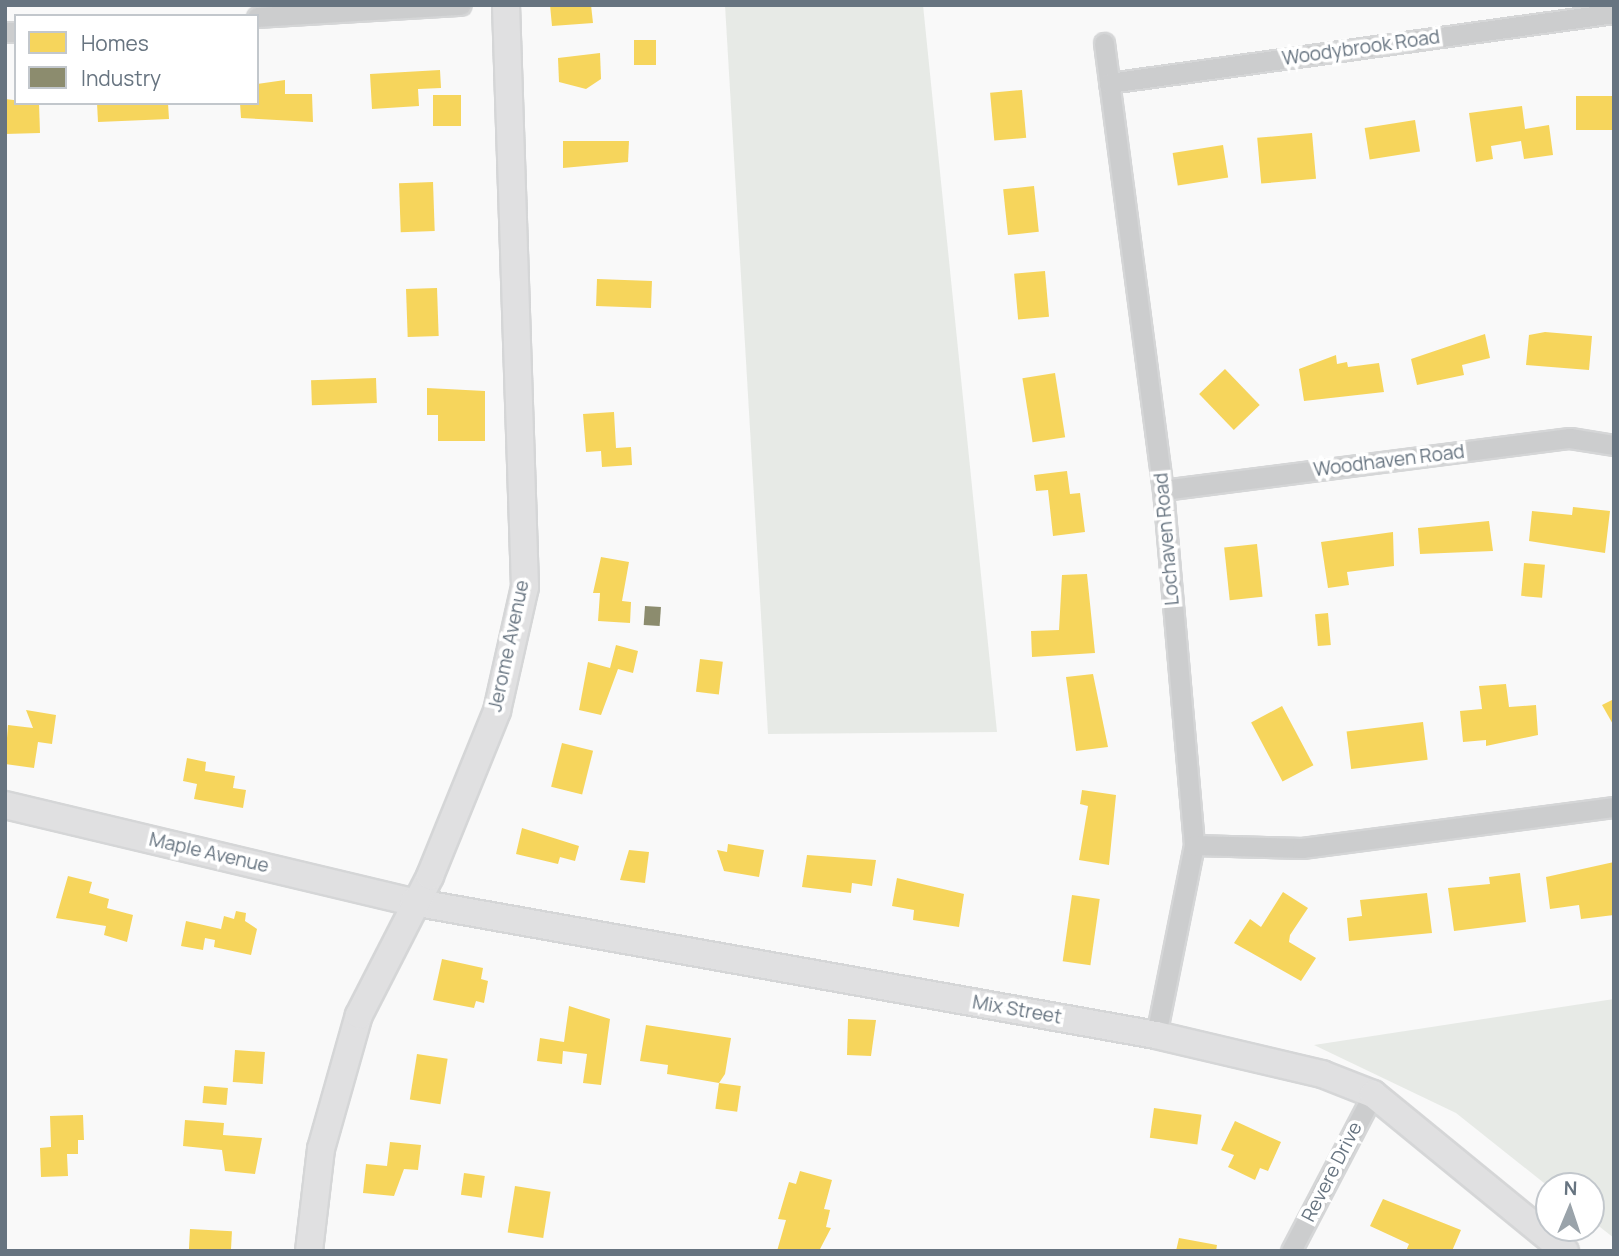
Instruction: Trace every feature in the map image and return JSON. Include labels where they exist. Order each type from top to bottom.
[{"type":"main road","name":"Jerome Avenue","points":[[309,1251],[321,1149],[338,1079],[359,1015],[413,902],[430,876],[497,711],[525,587],[506,5]]},
{"type":"main road","name":"Maple Avenue","points":[[5,804],[413,902]]},
{"type":"main road","name":"Mix Street","points":[[413,902],[1156,1035],[1322,1074],[1373,1094],[1565,1251]]},
{"type":"street","points":[[259,17],[461,5]]},
{"type":"street","name":"Woodybrook Road","points":[[1109,83],[1614,13]]},
{"type":"street","name":"Lochaven Road","points":[[1104,43],[1163,489],[1194,845],[1156,1035]]},
{"type":"street","name":"Woodhaven Road","points":[[1163,489],[1570,438],[1614,445]]},
{"type":"street","points":[[1194,845],[1302,848],[1614,807]]},
{"type":"street","name":"Revere Drive","points":[[1291,1251],[1373,1094]]},
{"type":"shaded area","points":[[725,5],[923,5],[997,732],[768,734]]},
{"type":"shaded area","points":[[1614,999],[1614,1238],[1605,1231],[1605,1172],[1535,1172],[1535,1176],[1456,1113],[1314,1045]]},
{"type":"building: Homes","points":[[550,5],[591,5],[593,23],[552,26]]},
{"type":"building: Homes","points":[[634,40],[656,40],[656,65],[634,65]]},
{"type":"building: Homes","points":[[600,53],[601,79],[586,89],[559,82],[558,58]]},
{"type":"building: Homes","points":[[440,70],[441,88],[418,89],[419,106],[372,109],[370,74]]},
{"type":"building: Homes","points":[[285,80],[285,94],[312,94],[313,122],[241,118],[240,105],[259,105],[259,84]]},
{"type":"building: Homes","points":[[1022,90],[1026,138],[994,141],[990,93]]},
{"type":"building: Homes","points":[[433,95],[461,95],[461,126],[433,126]]},
{"type":"building: Homes","points":[[1576,96],[1614,96],[1614,130],[1576,130]]},
{"type":"building: Homes","points":[[5,99],[14,100],[14,105],[39,105],[40,133],[5,134]]},
{"type":"building: Homes","points":[[97,105],[168,105],[169,119],[98,122]]},
{"type":"building: Homes","points":[[1522,106],[1525,129],[1549,125],[1553,155],[1524,159],[1521,141],[1491,146],[1493,159],[1476,162],[1469,113]]},
{"type":"building: Homes","points":[[1415,120],[1420,152],[1370,160],[1365,128]]},
{"type":"building: Homes","points":[[1312,133],[1316,179],[1261,184],[1257,138]]},
{"type":"building: Homes","points":[[563,141],[629,141],[628,162],[563,168]]},
{"type":"building: Homes","points":[[1223,145],[1228,178],[1178,186],[1173,153]]},
{"type":"building: Homes","points":[[433,182],[435,231],[401,232],[399,183]]},
{"type":"building: Homes","points":[[1034,186],[1039,232],[1008,235],[1003,189]]},
{"type":"building: Homes","points":[[1045,271],[1049,317],[1018,320],[1014,274]]},
{"type":"building: Homes","points":[[597,279],[652,281],[651,308],[596,306]]},
{"type":"building: Homes","points":[[437,288],[439,336],[408,337],[406,289]]},
{"type":"building: Homes","points":[[1545,332],[1592,336],[1589,370],[1526,365],[1529,335]]},
{"type":"building: Homes","points":[[1485,334],[1490,358],[1462,365],[1464,375],[1417,385],[1411,359]]},
{"type":"building: Homes","points":[[1336,355],[1337,364],[1347,362],[1348,367],[1379,363],[1384,392],[1304,401],[1299,369]]},
{"type":"building: Homes","points":[[1225,369],[1260,405],[1234,430],[1199,394]]},
{"type":"building: Homes","points":[[1055,373],[1065,437],[1033,442],[1022,378]]},
{"type":"building: Homes","points":[[376,378],[377,403],[312,405],[311,380]]},
{"type":"building: Homes","points":[[427,388],[485,391],[485,441],[438,441],[438,415],[427,415]]},
{"type":"building: Homes","points":[[614,412],[616,448],[631,447],[632,465],[602,467],[601,451],[586,452],[583,414]]},
{"type":"building: Homes","points":[[1067,471],[1070,494],[1080,493],[1085,532],[1053,536],[1048,490],[1036,491],[1034,475]]},
{"type":"building: Homes","points":[[1573,507],[1610,511],[1605,553],[1529,541],[1532,511],[1572,515]]},
{"type":"building: Homes","points":[[1489,521],[1493,551],[1420,554],[1418,528]]},
{"type":"building: Homes","points":[[1393,532],[1394,566],[1347,572],[1349,585],[1328,588],[1321,542]]},
{"type":"building: Homes","points":[[1257,544],[1263,597],[1230,600],[1224,547]]},
{"type":"building: Homes","points":[[601,557],[629,562],[622,601],[631,602],[630,623],[598,621],[600,593],[593,593]]},
{"type":"building: Homes","points":[[1524,563],[1545,565],[1542,598],[1521,596]]},
{"type":"building: Homes","points":[[1087,574],[1095,653],[1032,657],[1031,631],[1059,630],[1062,575]]},
{"type":"building: Homes","points":[[1328,613],[1331,645],[1318,646],[1315,614]]},
{"type":"building: Homes","points":[[616,645],[638,651],[633,673],[618,669],[601,715],[579,710],[588,662],[610,668]]},
{"type":"building: Homes","points":[[700,659],[723,662],[719,695],[696,692]]},
{"type":"building: Homes","points":[[1093,674],[1108,747],[1076,751],[1066,677]]},
{"type":"building: Homes","points":[[1506,684],[1509,707],[1536,705],[1538,735],[1486,746],[1486,740],[1463,742],[1460,711],[1482,709],[1479,686]]},
{"type":"building: Homes","points":[[1614,699],[1614,726],[1602,705]]},
{"type":"building: Homes","points":[[1282,706],[1313,765],[1283,782],[1251,722]]},
{"type":"building: Homes","points":[[26,710],[56,715],[52,744],[38,742],[34,768],[5,764],[8,725],[33,728]]},
{"type":"building: Homes","points":[[1423,722],[1428,760],[1351,769],[1347,731]]},
{"type":"building: Homes","points":[[562,743],[593,751],[582,794],[551,787]]},
{"type":"building: Homes","points":[[187,758],[206,762],[205,771],[235,776],[233,788],[246,790],[243,808],[194,799],[197,784],[183,781]]},
{"type":"building: Homes","points":[[1082,790],[1116,795],[1109,865],[1079,860],[1088,806],[1080,804]]},
{"type":"building: Homes","points":[[522,828],[579,846],[575,861],[560,857],[558,864],[516,854]]},
{"type":"building: Homes","points":[[728,844],[764,850],[759,877],[724,871],[717,850],[727,852]]},
{"type":"building: Homes","points":[[629,850],[649,852],[645,883],[620,880]]},
{"type":"building: Homes","points":[[807,855],[876,860],[872,886],[852,883],[851,893],[802,887]]},
{"type":"building: Homes","points":[[1614,862],[1614,915],[1581,919],[1579,905],[1550,909],[1546,877]]},
{"type":"building: Homes","points":[[1520,873],[1526,922],[1454,931],[1448,888],[1490,884],[1489,877]]},
{"type":"building: Homes","points":[[68,876],[92,882],[89,893],[109,899],[107,908],[133,915],[127,942],[104,935],[106,926],[56,918]]},
{"type":"building: Homes","points":[[897,878],[964,894],[959,927],[913,920],[914,910],[892,906]]},
{"type":"building: Homes","points":[[1283,892],[1308,908],[1290,935],[1289,942],[1316,958],[1301,981],[1234,943],[1250,919],[1261,927]]},
{"type":"building: Homes","points":[[1427,893],[1432,933],[1349,941],[1347,918],[1362,916],[1360,900]]},
{"type":"building: Homes","points":[[1072,895],[1100,899],[1090,965],[1063,961]]},
{"type":"building: Homes","points":[[236,911],[246,913],[245,921],[257,929],[251,955],[214,947],[215,940],[205,938],[203,950],[181,946],[186,921],[221,929],[224,916],[234,919]]},
{"type":"building: Homes","points":[[442,959],[483,968],[481,979],[488,981],[484,1003],[476,1001],[474,1008],[433,1000]]},
{"type":"building: Homes","points":[[569,1006],[610,1019],[601,1085],[583,1083],[587,1054],[563,1051],[562,1064],[537,1061],[540,1038],[564,1042]]},
{"type":"building: Homes","points":[[848,1019],[876,1020],[871,1056],[847,1055]]},
{"type":"building: Homes","points":[[646,1025],[731,1038],[725,1074],[719,1083],[667,1074],[668,1065],[640,1061]]},
{"type":"building: Homes","points":[[235,1050],[265,1052],[263,1084],[233,1082]]},
{"type":"building: Homes","points":[[417,1054],[448,1059],[440,1104],[410,1099]]},
{"type":"building: Homes","points":[[719,1083],[741,1086],[737,1112],[715,1109]]},
{"type":"building: Homes","points":[[204,1086],[228,1088],[226,1105],[203,1103]]},
{"type":"building: Homes","points":[[1154,1108],[1202,1115],[1197,1144],[1150,1138]]},
{"type":"building: Homes","points":[[83,1115],[84,1140],[78,1140],[78,1154],[67,1154],[68,1176],[41,1177],[40,1148],[51,1147],[50,1116]]},
{"type":"building: Homes","points":[[185,1120],[224,1123],[223,1135],[262,1138],[255,1174],[225,1171],[222,1150],[183,1146]]},
{"type":"building: Homes","points":[[1235,1121],[1281,1142],[1268,1171],[1260,1168],[1255,1180],[1228,1167],[1234,1155],[1221,1150]]},
{"type":"building: Homes","points":[[390,1142],[421,1145],[418,1170],[404,1169],[394,1196],[363,1193],[366,1164],[387,1166]]},
{"type":"building: Homes","points":[[800,1171],[832,1180],[824,1209],[830,1210],[826,1227],[831,1228],[819,1251],[777,1251],[786,1220],[778,1219],[789,1182],[796,1184]]},
{"type":"building: Homes","points":[[464,1173],[485,1176],[482,1198],[461,1195]]},
{"type":"building: Homes","points":[[515,1186],[551,1192],[543,1238],[508,1232]]},
{"type":"building: Homes","points":[[1383,1199],[1461,1230],[1452,1251],[1406,1251],[1409,1244],[1370,1226]]},
{"type":"building: Homes","points":[[190,1229],[232,1231],[231,1251],[189,1251]]},
{"type":"building: Homes","points":[[1179,1238],[1217,1245],[1216,1251],[1176,1251]]},
{"type":"building: Industry","points":[[645,606],[661,607],[660,626],[644,625]]}]
